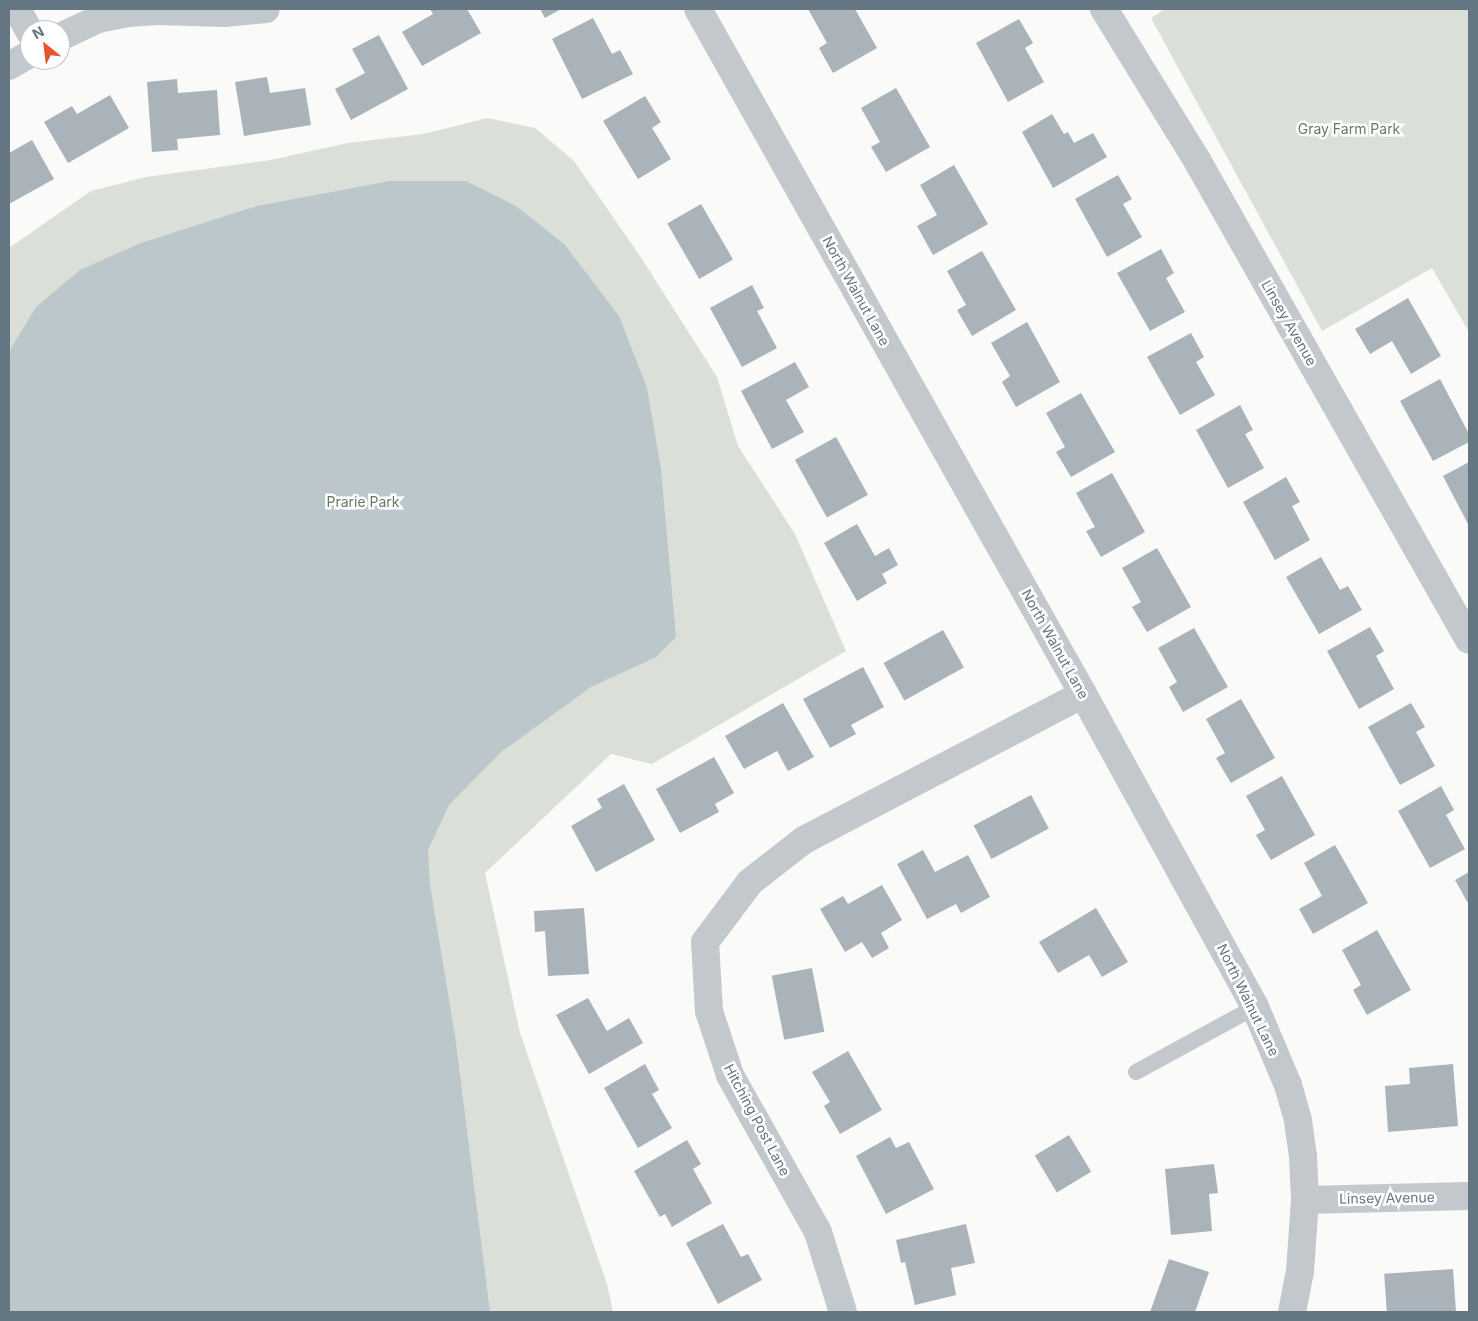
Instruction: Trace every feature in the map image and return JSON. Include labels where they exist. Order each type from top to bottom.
[{"type":"street","points":[[17,9],[23,20]]},
{"type":"street","points":[[70,32],[98,19],[128,13],[157,11],[225,13],[266,9]]},
{"type":"street","name":"North Walnut Lane","points":[[698,9],[1083,694],[1255,1007],[1288,1086],[1298,1121],[1303,1157],[1305,1200],[1300,1271],[1292,1312]]},
{"type":"street","name":"Linsey Avenue","points":[[1104,9],[1203,170],[1469,640]]},
{"type":"street","points":[[9,66],[20,60]]},
{"type":"street","name":"Hitching Post Lane","points":[[843,1312],[818,1232],[730,1075],[709,1011],[705,942],[750,882],[804,840],[1083,694]]},
{"type":"street","name":"Linsey Avenue","points":[[1305,1200],[1469,1196]]},
{"type":"lane","points":[[1136,1072],[1255,1007]]},
{"type":"green space","name":"Gray Farm Park","points":[[1165,9],[1469,9],[1469,332],[1432,268],[1322,331],[1151,18]]},
{"type":"green space","name":"Prarie Park","points":[[488,118],[535,128],[574,161],[640,256],[717,377],[738,446],[795,534],[846,651],[652,764],[611,754],[485,873],[520,1033],[607,1284],[613,1312],[9,1312],[9,248],[91,191],[146,177],[271,160],[348,143],[423,134]]},
{"type":"shaded area","name":"Prarie Park","points":[[390,181],[466,181],[516,206],[565,245],[619,316],[647,388],[661,469],[676,637],[656,657],[591,687],[501,752],[449,805],[428,850],[430,885],[455,1036],[490,1312],[9,1312],[9,360],[11,348],[36,307],[80,270],[141,243],[257,206]]},
{"type":"building","points":[[430,9],[467,9],[481,33],[422,66],[402,32],[433,14]]},
{"type":"building","points":[[540,9],[561,9],[545,18]]},
{"type":"building","points":[[808,9],[855,9],[877,48],[833,73],[819,48],[827,43]]},
{"type":"building","points":[[593,18],[612,54],[620,50],[633,74],[582,99],[552,39]]},
{"type":"building","points":[[1019,19],[1033,43],[1025,48],[1044,82],[1008,102],[976,43]]},
{"type":"building","points":[[379,35],[408,89],[351,120],[335,89],[365,73],[352,49]]},
{"type":"building","points":[[267,77],[270,93],[305,88],[311,125],[244,136],[235,82]]},
{"type":"building","points":[[177,79],[178,93],[217,90],[220,135],[177,139],[178,150],[152,152],[147,82]]},
{"type":"building","points":[[896,88],[930,147],[886,172],[871,147],[880,142],[861,108]]},
{"type":"building","points":[[110,95],[129,128],[68,163],[44,122],[72,106],[77,114]]},
{"type":"building","points":[[645,96],[661,122],[652,128],[671,159],[638,179],[603,121]]},
{"type":"building","points":[[1052,114],[1064,134],[1068,132],[1074,143],[1093,133],[1107,157],[1053,188],[1022,132]]},
{"type":"building","points":[[32,140],[54,179],[9,204],[9,153]]},
{"type":"building","points":[[954,165],[988,224],[933,255],[917,226],[937,215],[920,185]]},
{"type":"building","points":[[1118,175],[1132,199],[1123,204],[1142,237],[1107,257],[1075,199]]},
{"type":"building","points":[[701,204],[733,259],[699,279],[667,224]]},
{"type":"building","points":[[1161,249],[1174,273],[1166,278],[1185,312],[1150,331],[1117,273]]},
{"type":"building","points":[[982,251],[1016,310],[972,336],[957,310],[966,305],[947,271]]},
{"type":"building","points":[[752,285],[764,308],[757,311],[777,348],[742,367],[710,308]]},
{"type":"building","points":[[1408,298],[1441,356],[1411,374],[1392,341],[1370,354],[1355,329]]},
{"type":"building","points":[[1027,322],[1060,382],[1016,407],[1002,382],[1010,376],[991,343]]},
{"type":"building","points":[[1191,333],[1204,357],[1196,362],[1215,395],[1180,415],[1147,357]]},
{"type":"building","points":[[795,362],[809,387],[786,400],[804,432],[772,449],[741,391]]},
{"type":"building","points":[[1440,379],[1469,434],[1469,442],[1433,461],[1400,401]]},
{"type":"building","points":[[1081,393],[1115,452],[1071,477],[1056,452],[1065,447],[1046,413]]},
{"type":"building","points":[[1240,405],[1253,430],[1245,434],[1264,468],[1228,488],[1196,430]]},
{"type":"building","points":[[836,437],[868,495],[827,518],[795,460]]},
{"type":"building","points":[[1469,462],[1469,526],[1443,476]]},
{"type":"building","points":[[1112,473],[1145,532],[1101,557],[1086,531],[1095,527],[1076,493]]},
{"type":"building","points":[[1286,477],[1300,502],[1292,506],[1310,540],[1275,560],[1243,502]]},
{"type":"building","points":[[857,524],[875,556],[889,548],[898,565],[882,574],[887,583],[857,601],[824,543]]},
{"type":"building","points":[[1157,548],[1191,607],[1147,632],[1132,607],[1141,602],[1122,568]]},
{"type":"building","points":[[1321,557],[1340,590],[1348,586],[1362,610],[1319,634],[1286,577]]},
{"type":"building","points":[[1370,627],[1384,651],[1376,656],[1394,689],[1359,709],[1327,651]]},
{"type":"building","points":[[1194,628],[1228,687],[1183,712],[1169,687],[1177,682],[1158,648]]},
{"type":"building","points":[[943,630],[964,668],[904,701],[884,663]]},
{"type":"building","points":[[863,667],[884,707],[851,725],[856,734],[830,748],[803,699]]},
{"type":"building","points":[[1241,699],[1275,758],[1231,783],[1216,758],[1225,753],[1206,719]]},
{"type":"building","points":[[783,703],[814,757],[788,771],[777,751],[744,769],[725,736]]},
{"type":"building","points":[[1411,703],[1425,727],[1416,732],[1435,766],[1400,785],[1368,727]]},
{"type":"building","points":[[714,757],[734,793],[715,804],[719,812],[680,833],[656,789]]},
{"type":"building","points":[[1282,776],[1315,835],[1271,860],[1256,835],[1265,830],[1246,796]]},
{"type":"building","points":[[624,784],[655,840],[596,872],[571,826],[602,808],[597,799]]},
{"type":"building","points":[[1441,786],[1454,810],[1446,815],[1465,849],[1430,868],[1398,811]]},
{"type":"building","points":[[1031,795],[1049,829],[991,859],[974,826]]},
{"type":"building","points":[[1335,845],[1368,903],[1313,934],[1299,909],[1322,896],[1304,863]]},
{"type":"building","points":[[923,850],[935,872],[968,855],[990,897],[961,913],[956,904],[927,919],[897,864]]},
{"type":"building","points":[[1469,872],[1469,905],[1455,880]]},
{"type":"building","points":[[882,885],[902,920],[881,933],[889,948],[872,958],[862,942],[845,952],[820,909],[843,896],[848,904]]},
{"type":"building","points":[[584,908],[589,974],[548,976],[545,931],[535,932],[534,911]]},
{"type":"building","points":[[1096,908],[1128,962],[1102,977],[1089,955],[1058,973],[1039,942]]},
{"type":"building","points":[[1377,930],[1411,990],[1367,1015],[1353,990],[1361,985],[1342,950]]},
{"type":"building","points":[[812,968],[824,1032],[784,1040],[772,976]]},
{"type":"building","points":[[588,998],[607,1031],[629,1018],[643,1043],[589,1074],[556,1015]]},
{"type":"building","points":[[848,1051],[882,1110],[840,1134],[824,1106],[830,1102],[812,1072]]},
{"type":"building","points":[[645,1064],[659,1090],[652,1094],[672,1128],[638,1148],[604,1088]]},
{"type":"building","points":[[1453,1064],[1458,1126],[1388,1132],[1385,1086],[1410,1084],[1409,1068]]},
{"type":"building","points":[[1069,1135],[1091,1172],[1057,1192],[1035,1156]]},
{"type":"building","points":[[890,1137],[896,1148],[909,1142],[934,1189],[886,1214],[856,1156]]},
{"type":"building","points":[[687,1140],[701,1164],[693,1169],[712,1203],[672,1227],[665,1214],[660,1217],[634,1171]]},
{"type":"building","points":[[1214,1164],[1218,1193],[1209,1194],[1212,1231],[1171,1235],[1165,1169]]},
{"type":"building","points":[[723,1224],[741,1257],[748,1254],[762,1280],[718,1304],[686,1243]]},
{"type":"building","points":[[966,1224],[975,1263],[951,1268],[956,1295],[915,1305],[905,1262],[901,1263],[896,1240]]},
{"type":"building","points":[[1169,1259],[1209,1272],[1195,1312],[1150,1312]]},
{"type":"building","points":[[1453,1269],[1456,1311],[1387,1312],[1384,1274]]}]
